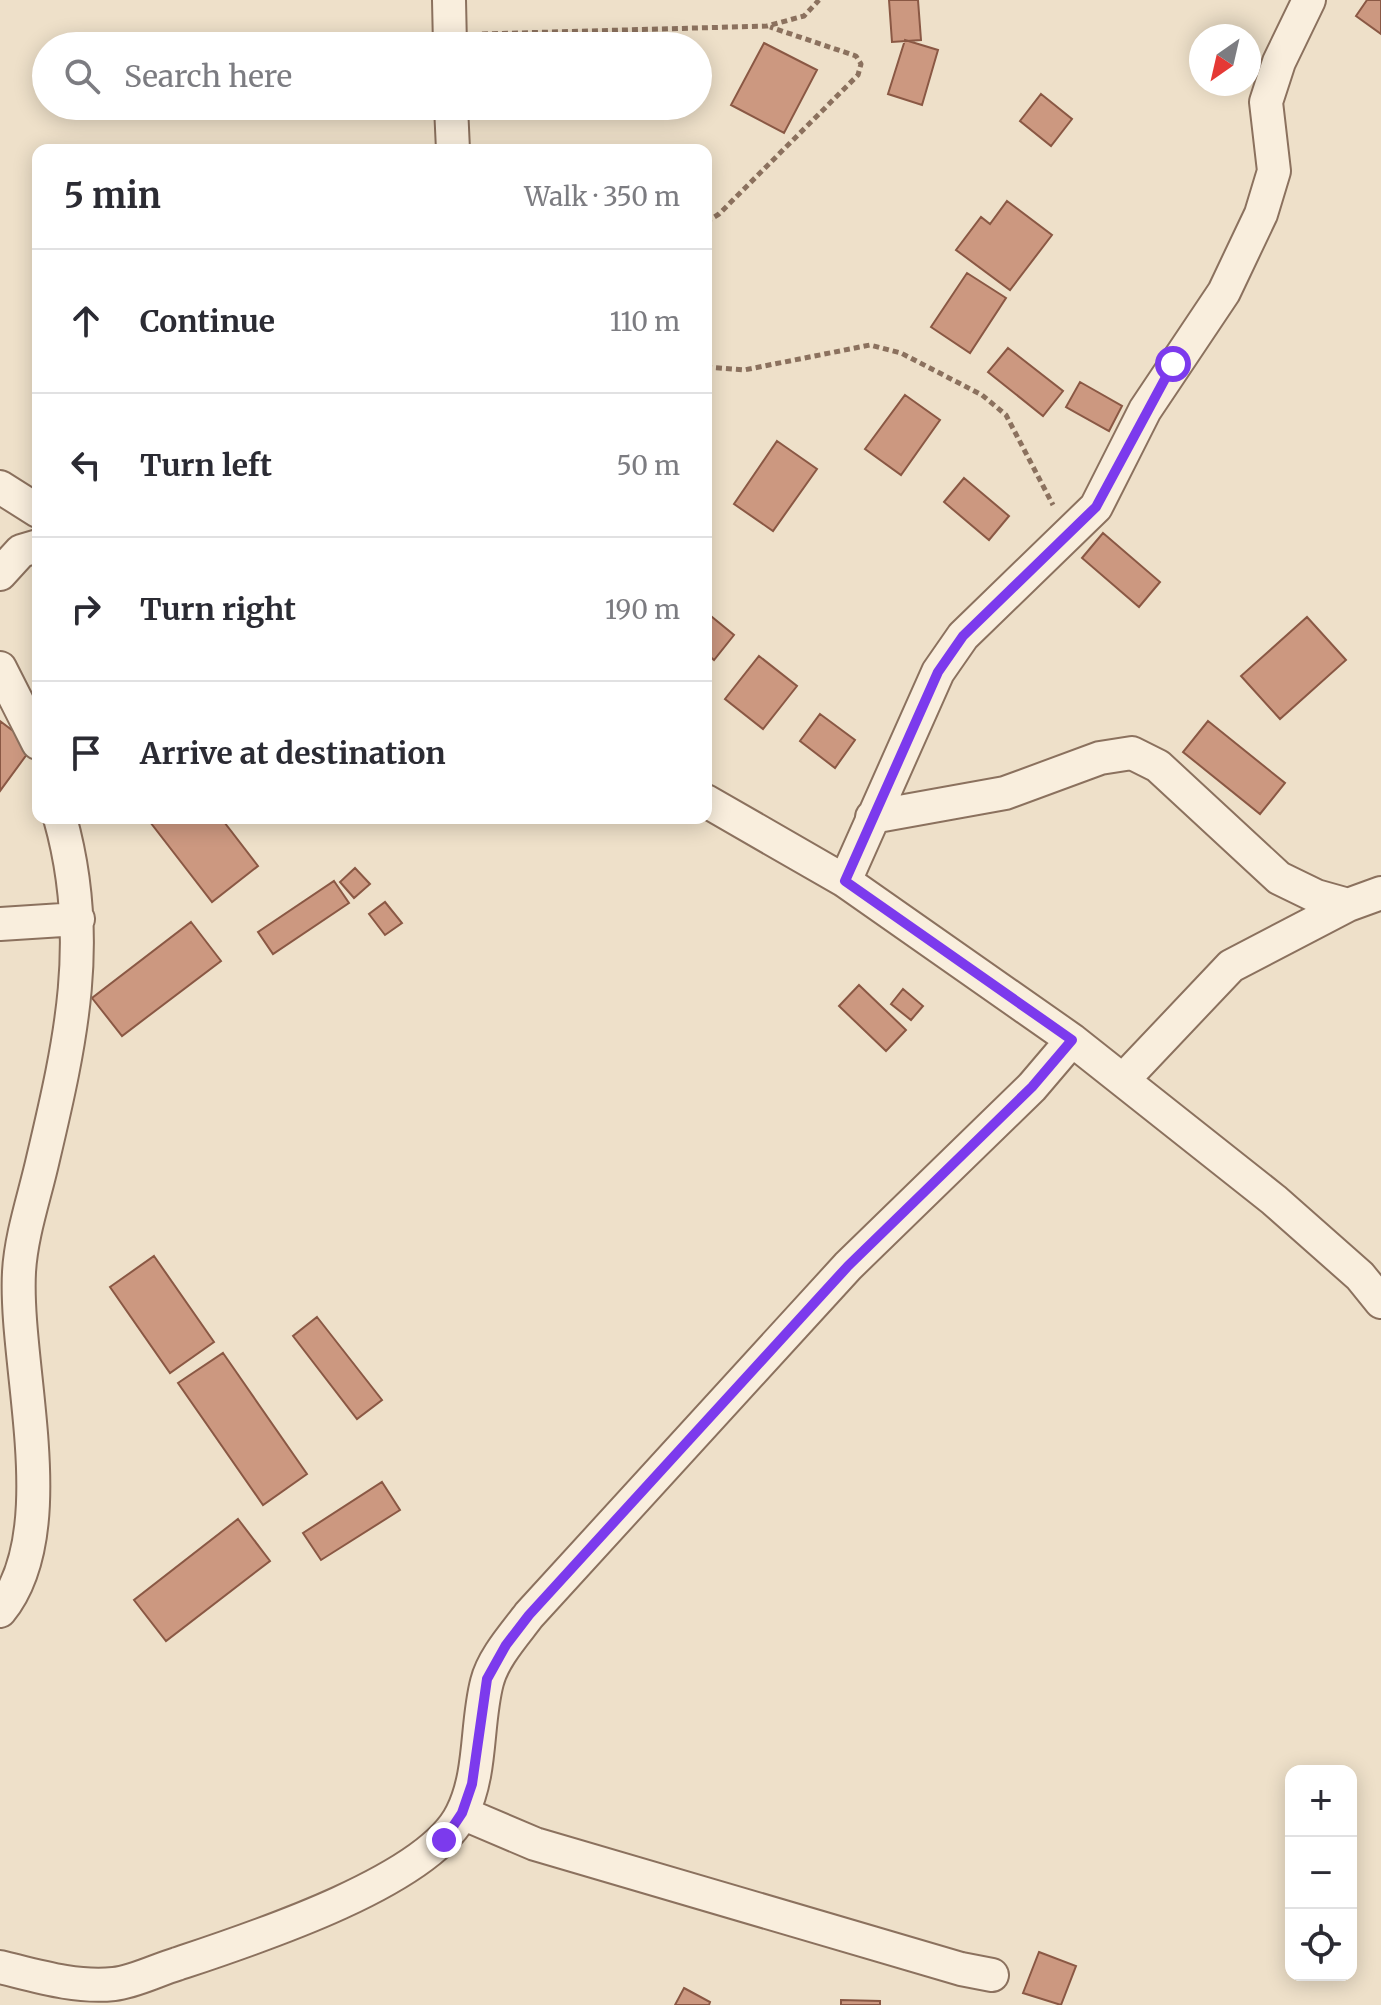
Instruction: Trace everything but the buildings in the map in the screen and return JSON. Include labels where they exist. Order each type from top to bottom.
[{"type":"street","points":[[449,0],[450,32]]},
{"type":"street","points":[[845,881],[938,672],[963,636],[1096,507],[1145,410],[1224,292],[1261,214],[1274,171],[1266,102],[1279,62],[1309,0]]},
{"type":"street","points":[[452,120],[453,144]]},
{"type":"street","points":[[0,487],[32,507]]},
{"type":"street","points":[[0,574],[21,551],[32,548]]},
{"type":"street","points":[[0,668],[32,731]]},
{"type":"street","points":[[872,817],[1005,793],[1100,758],[1132,753],[1158,766],[1279,878],[1316,896],[1348,905]]},
{"type":"street","points":[[712,804],[845,881],[1072,1040],[1274,1200],[1360,1276],[1381,1302]]},
{"type":"street","points":[[0,1611],[25,1570],[31,1516],[33,1476],[19,1271],[74,1018],[78,919],[74,873],[62,824]]},
{"type":"street","points":[[1123,1080],[1231,966],[1348,905],[1381,893]]},
{"type":"street","points":[[0,924],[78,919]]},
{"type":"street","points":[[0,1967],[62,1982],[115,1984],[309,1916],[394,1874],[444,1840],[462,1813],[472,1784],[487,1679],[506,1645],[529,1615],[848,1266],[1032,1087],[1072,1040]]},
{"type":"street","points":[[462,1813],[535,1844],[961,1969],[992,1975]]},
{"type":"path","points":[[640,32],[767,26],[804,16],[819,0]]},
{"type":"path","points":[[712,218],[858,75],[861,64],[856,56],[767,26]]},
{"type":"path","points":[[712,367],[744,370],[870,345],[901,353],[982,395],[1006,415],[1070,534]]},
{"type":"route","points":[[444,1840],[462,1813],[472,1784],[487,1679],[506,1645],[529,1615],[848,1266],[1032,1087],[1072,1040],[845,881],[938,672],[963,636],[1039,566],[1096,507],[1145,410],[1173,364]]}]
